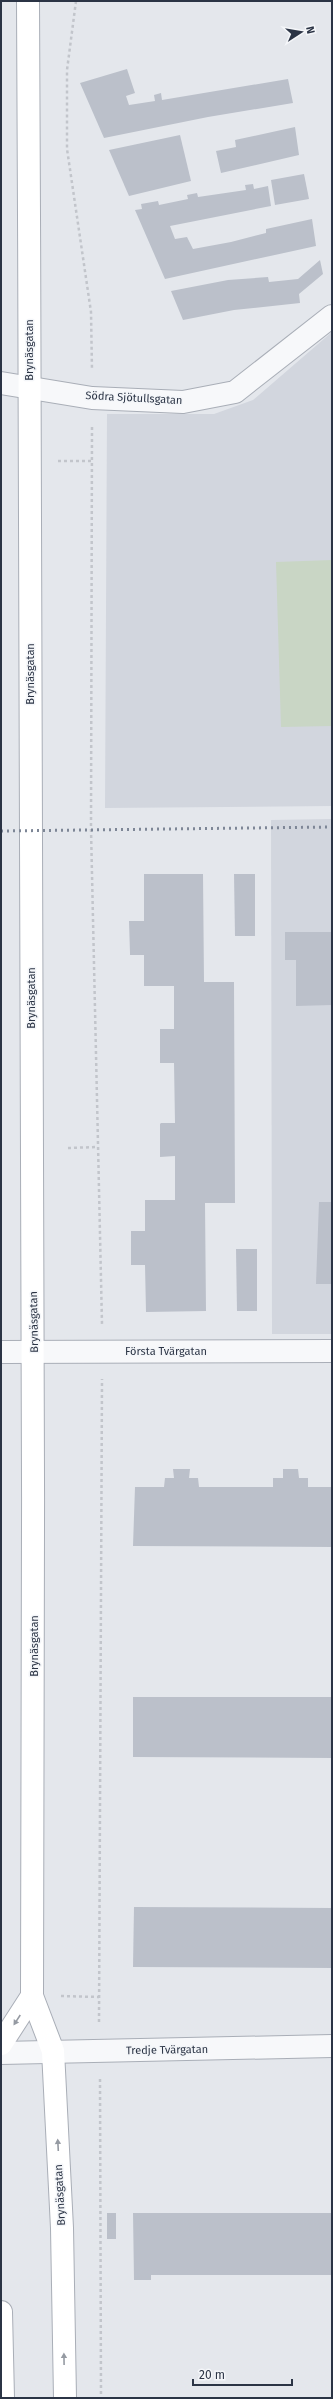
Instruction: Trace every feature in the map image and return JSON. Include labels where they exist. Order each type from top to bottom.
[{"type":"street","name":"Brynäsgatan","points":[[28,1],[34,1352],[32,1996],[53,2052],[62,2228],[65,2398]]},
{"type":"street","name":"Södra Sjötullsgatan","points":[[1,383],[29,386],[92,398],[182,402],[235,392],[332,316]]},
{"type":"street","name":"Första Tvärgatan","points":[[1,1352],[332,1351]]},
{"type":"street","points":[[1,2044],[32,1996]]},
{"type":"street","name":"Tredje Tvärgatan","points":[[1,2053],[332,2046]]},
{"type":"street","points":[[1,2312],[3,2398]]},
{"type":"path","points":[[76,1],[67,70],[67,149],[91,312],[91,829],[102,1351],[100,2051],[101,2398]]},
{"type":"path","points":[[68,1148],[98,1147]]},
{"type":"shaded area","points":[[332,332],[332,806],[105,808],[107,414],[214,414],[253,400]]},
{"type":"shaded area","points":[[332,819],[332,1334],[272,1334],[271,820]]},
{"type":"green space","points":[[332,560],[332,726],[281,727],[276,562]]},
{"type":"building","points":[[127,69],[135,93],[126,96],[129,105],[155,101],[154,95],[161,93],[162,100],[288,79],[293,103],[208,117],[104,138],[80,83]]},
{"type":"building","points":[[295,127],[299,155],[221,173],[216,151],[236,147],[235,140]]},
{"type":"building","points":[[180,135],[191,181],[129,196],[109,150]]},
{"type":"building","points":[[304,174],[309,199],[275,205],[271,180]]},
{"type":"building","points":[[253,184],[254,189],[268,186],[271,206],[170,226],[175,239],[187,237],[193,249],[231,242],[266,233],[266,229],[312,219],[316,246],[165,279],[135,210],[142,209],[141,204],[158,201],[159,205],[188,199],[187,195],[197,193],[198,197],[246,190],[245,185]]},
{"type":"building","points":[[320,260],[323,274],[299,294],[300,303],[234,310],[183,320],[171,291],[228,280],[268,277],[269,282],[298,279]]},
{"type":"building","points":[[144,874],[203,874],[204,982],[234,982],[235,1203],[205,1203],[206,1311],[146,1312],[145,1265],[131,1265],[131,1231],[145,1231],[145,1200],[175,1200],[175,1156],[160,1157],[160,1124],[175,1123],[174,1063],[160,1063],[160,1029],[174,1029],[174,986],[144,986],[144,955],[130,955],[129,921],[144,921]]},
{"type":"building","points":[[234,874],[255,874],[255,936],[235,936]]},
{"type":"building","points":[[285,932],[332,932],[332,1005],[296,1006],[296,960],[285,960]]},
{"type":"building","points":[[319,1202],[332,1202],[332,1284],[316,1284]]},
{"type":"building","points":[[236,1249],[257,1249],[257,1311],[237,1311]]},
{"type":"building","points":[[173,1469],[190,1469],[189,1478],[198,1478],[199,1487],[273,1487],[273,1478],[283,1478],[283,1469],[298,1469],[299,1478],[308,1478],[308,1487],[332,1487],[332,1547],[133,1546],[135,1487],[164,1487],[165,1478],[174,1478]]},
{"type":"building","points":[[133,1697],[332,1697],[332,1758],[133,1757]]},
{"type":"building","points":[[134,1907],[332,1908],[332,1968],[133,1967]]},
{"type":"building","points":[[107,2213],[116,2213],[116,2239],[107,2239]]},
{"type":"building","points":[[133,2213],[332,2213],[332,2275],[151,2275],[151,2280],[134,2280]]},
{"type":"railway","points":[[1,831],[332,827]]}]
